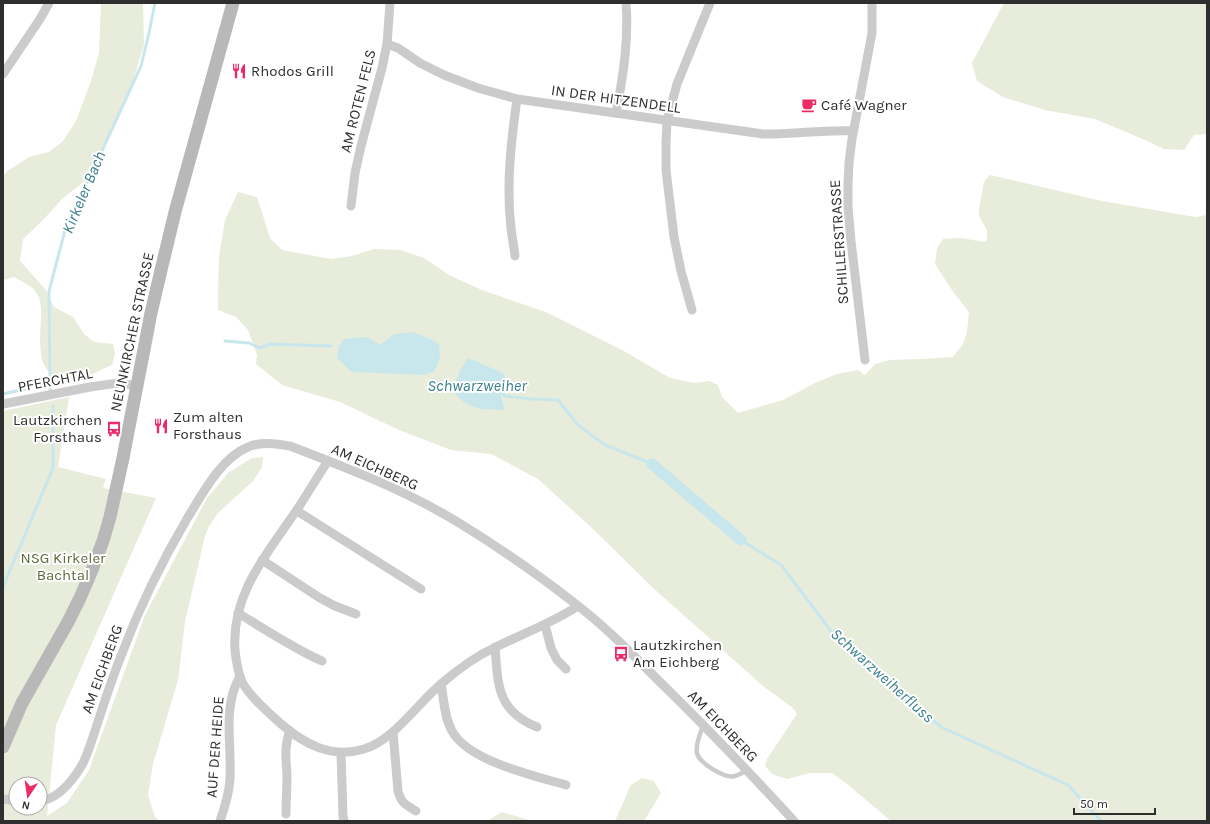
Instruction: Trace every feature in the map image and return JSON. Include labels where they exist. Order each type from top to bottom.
[{"type":"main road","name":"NEUNKIRCHER STRASSE","points":[[3,747],[22,703],[68,622],[92,570],[103,541],[110,517],[151,313],[173,220],[232,3]]},
{"type":"street","points":[[4,69],[49,3]]},
{"type":"street","name":"AM ROTEN FELS","points":[[351,206],[355,173],[361,146],[387,44],[390,3]]},
{"type":"street","points":[[616,113],[624,60],[626,3]]},
{"type":"street","points":[[692,310],[681,271],[674,237],[666,170],[667,121],[677,84],[710,3]]},
{"type":"street","name":"SCHILLERSTRASSE","points":[[865,360],[848,206],[849,163],[853,131],[872,32],[872,3]]},
{"type":"street","name":"IN DER HITZENDELL","points":[[387,44],[398,48],[420,64],[444,75],[478,88],[517,99],[764,134],[839,130],[853,131]]},
{"type":"street","points":[[515,256],[510,228],[510,166],[517,99]]},
{"type":"street","name":"PFERCHTAL","points":[[3,404],[118,383],[137,386]]},
{"type":"street","name":"AM EICHBERG","points":[[48,798],[58,794],[71,780],[82,764],[135,621],[172,545],[203,492],[226,463],[237,453],[249,446],[276,444],[290,446],[398,490],[463,525],[511,557],[578,606],[623,646],[703,725],[794,821]]},
{"type":"street","name":"AUF DER HEIDE","points":[[328,461],[297,511],[262,560],[250,581],[238,613],[235,629],[236,658],[240,676],[248,691],[269,713],[290,731],[308,743],[325,750],[341,753],[355,752],[366,749],[393,732],[441,684],[471,661],[495,647],[545,625],[578,606]]},
{"type":"street","points":[[297,511],[422,589]]},
{"type":"street","points":[[262,560],[320,598],[335,606],[356,614]]},
{"type":"street","points":[[238,613],[308,655],[322,661]]},
{"type":"street","points":[[545,625],[551,648],[557,660],[566,669]]},
{"type":"street","points":[[495,647],[498,680],[502,697],[509,708],[518,717],[528,724],[537,727]]},
{"type":"street","name":"AUF DER HEIDE","points":[[220,821],[227,800],[230,781],[228,723],[230,703],[234,686],[240,676]]},
{"type":"street","points":[[441,684],[447,718],[452,732],[460,743],[492,761],[566,785]]},
{"type":"street","points":[[286,814],[286,740],[290,731]]},
{"type":"street","points":[[393,732],[400,800],[416,811]]},
{"type":"street","points":[[341,753],[344,821]]},
{"type":"lane","points":[[703,725],[697,745],[697,753],[700,760],[722,775],[735,776],[747,771]]},
{"type":"green space","points":[[101,3],[143,3],[144,45],[128,97],[90,177],[63,198],[23,239],[20,261],[45,289],[54,307],[73,317],[84,334],[94,342],[113,344],[115,354],[112,365],[81,378],[69,380],[57,378],[52,375],[43,363],[40,341],[41,307],[37,294],[28,285],[14,277],[3,280],[3,177],[6,172],[29,157],[49,152],[63,141],[76,121],[91,81],[99,53]]},
{"type":"green space","points":[[1004,3],[1207,3],[1207,134],[1194,135],[1184,150],[1164,149],[1095,119],[1045,110],[1003,97],[977,81],[972,63]]},
{"type":"green space","points":[[990,175],[1102,201],[1195,217],[1207,215],[1207,821],[891,821],[832,773],[810,773],[787,779],[772,774],[765,766],[767,759],[797,714],[793,708],[763,686],[652,587],[592,528],[538,479],[491,454],[451,450],[399,430],[340,402],[282,385],[256,364],[257,355],[248,330],[236,317],[218,310],[219,257],[225,220],[238,192],[257,197],[270,238],[282,250],[331,259],[352,256],[374,249],[400,250],[424,258],[449,275],[482,290],[548,313],[622,350],[670,378],[695,383],[709,381],[718,385],[722,397],[738,413],[783,400],[817,382],[837,374],[858,370],[865,375],[875,364],[889,360],[953,357],[963,344],[967,332],[969,312],[954,293],[935,264],[937,248],[943,239],[961,238],[984,242],[987,240],[987,230],[979,216],[984,182]],"holes":[[[461,369],[507,381],[500,391],[505,410]]]},
{"type":"green space","name":"NSG Kirkeler Bachtal","points":[[69,397],[58,467],[106,479],[103,488],[156,498],[56,725],[48,806],[48,776],[8,776],[8,816],[48,816],[67,803],[89,770],[145,615],[207,498],[229,472],[252,458],[263,457],[262,467],[253,481],[218,513],[209,526],[205,536],[185,622],[178,680],[153,764],[148,795],[155,817],[159,821],[3,821],[3,411]]},
{"type":"green space","points":[[642,778],[654,781],[661,793],[644,821],[615,821],[631,785]]},
{"type":"green space","points":[[502,812],[532,821],[487,821]]},
{"type":"water","points":[[414,332],[439,344],[440,359],[434,371],[425,375],[352,372],[337,358],[339,346],[344,339],[368,337],[380,345],[395,334]]},
{"type":"water","name":"Schwarzweiher","points":[[468,358],[503,373],[507,381],[500,391],[505,410],[476,408],[464,402],[452,390],[461,369]]},
{"type":"waterway","name":"Kirkeler Bach","points":[[50,390],[49,291],[67,223],[141,66],[155,3]]},
{"type":"waterway","name":"Schwarzweiherfluss","points":[[225,341],[249,343],[260,348],[270,344],[331,346]]},
{"type":"waterway","points":[[3,394],[25,389]]},
{"type":"waterway","name":"Schwarzweiherfluss","points":[[497,389],[505,396],[558,400],[578,425],[605,445],[650,463]]},
{"type":"waterway","name":"Kirkeler Bach","points":[[3,587],[53,468],[53,406]]},
{"type":"waterway","name":"Schwarzweiherfluss","points":[[652,464],[741,540]]},
{"type":"waterway","name":"Schwarzweiherfluss","points":[[741,540],[781,565],[835,636],[941,727],[1068,785],[1101,821]]},
{"type":"place","name":"Rhodos Grill","points":[[239,71]]},
{"type":"place","name":"Café Wagner","points":[[809,105]]},
{"type":"place","name":"Zum alten Forsthaus","points":[[161,426]]},
{"type":"place","name":"Lautzkirchen Forsthaus","points":[[114,429]]},
{"type":"place","name":"Lautzkirchen Am Eichberg","points":[[621,654]]}]
